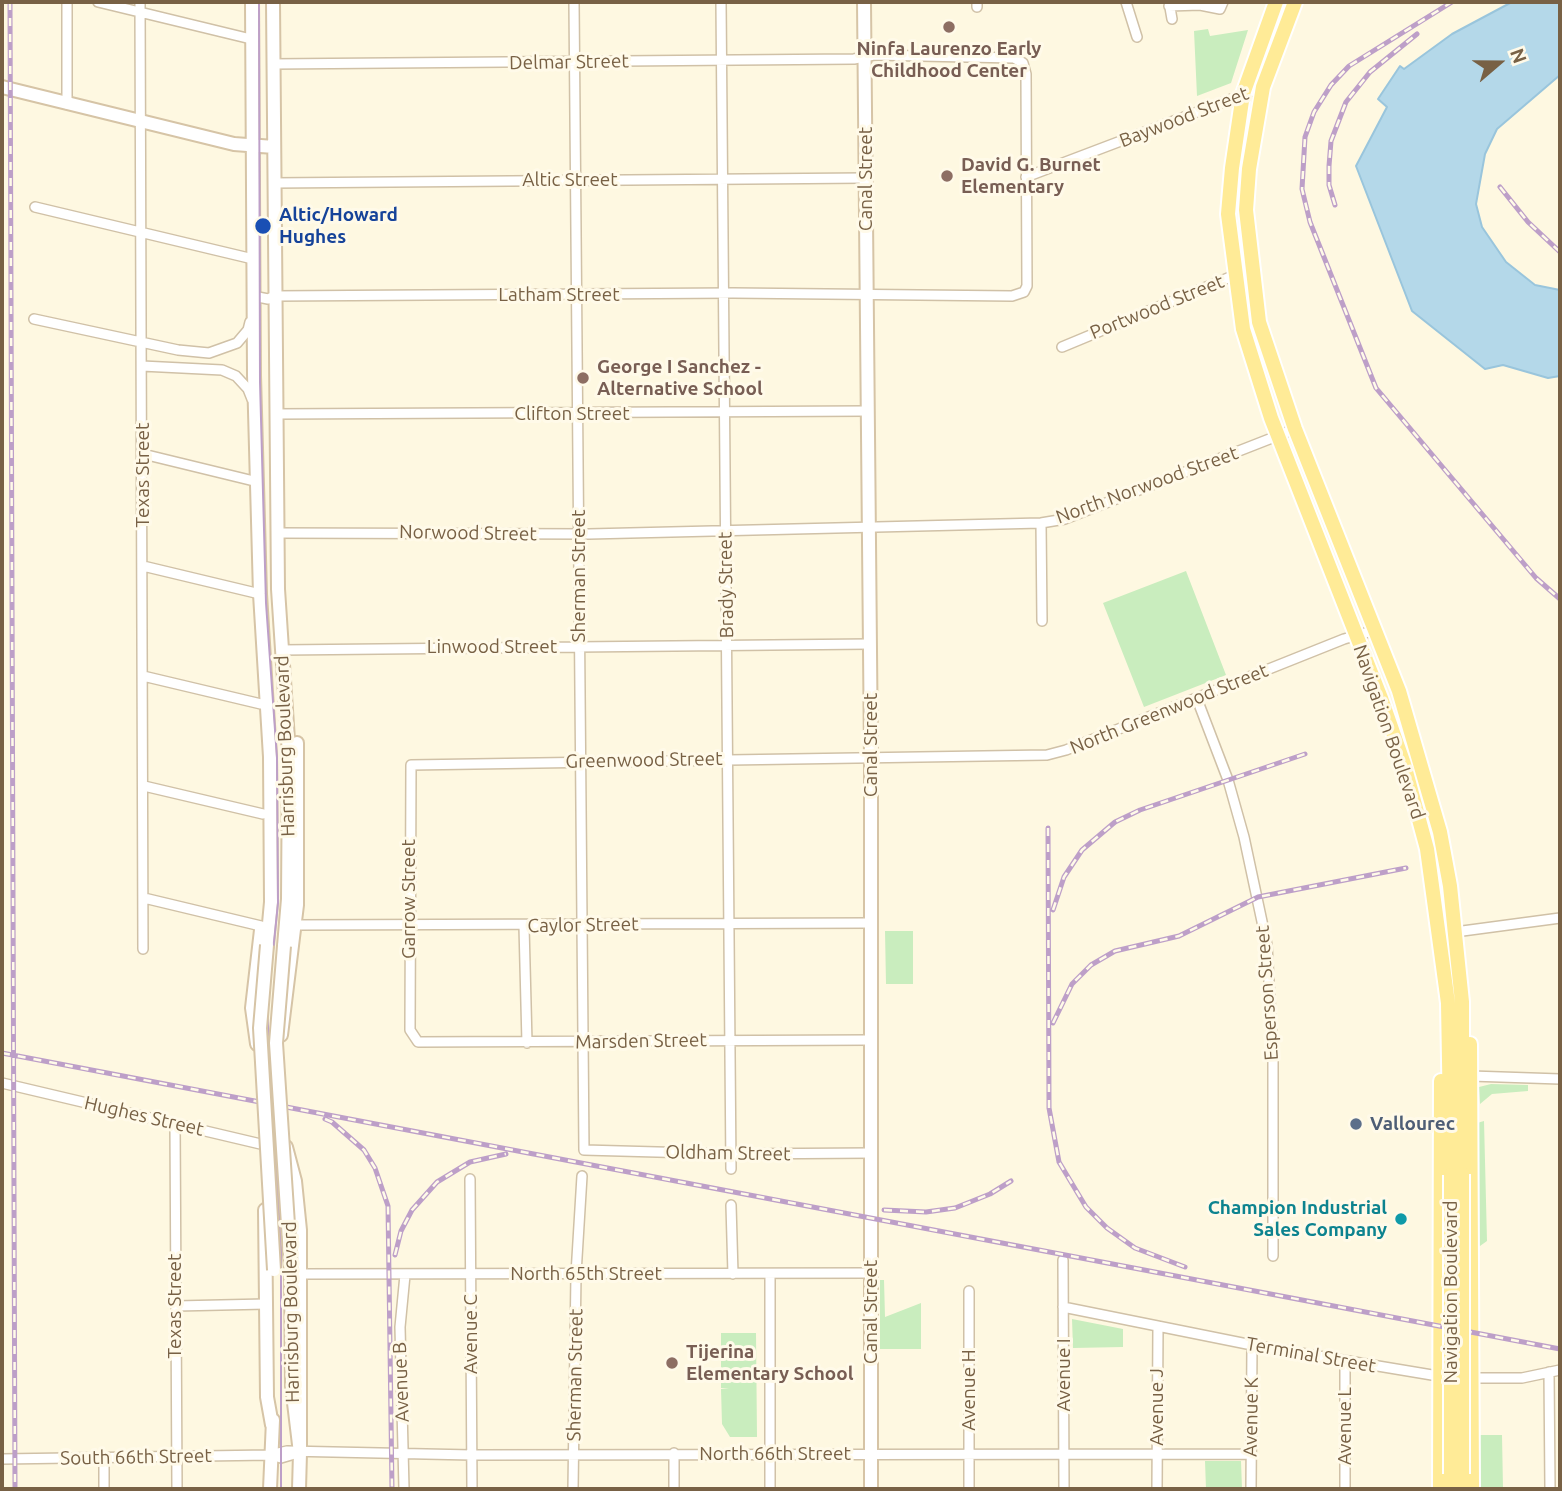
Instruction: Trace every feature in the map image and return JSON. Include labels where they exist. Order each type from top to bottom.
[{"type":"main road","name":"Harrisburg Boulevard","points":[[252,2],[253,310],[260,594],[270,757],[271,902],[260,1028],[274,1270],[276,1404],[272,1425],[270,1489]]},
{"type":"main road","name":"Harrisburg Boulevard","points":[[272,2],[277,533],[289,755],[288,899],[276,1043],[296,1272],[293,1414],[300,1452],[299,1489]]},
{"type":"main road","name":"Canal Street","points":[[864,2],[871,757],[870,1489]]},
{"type":"main road","name":"Navigation Boulevard","points":[[1276,2],[1243,94],[1228,214],[1243,329],[1278,436],[1381,698],[1404,764],[1427,849],[1440,939],[1455,1002]]},
{"type":"main road","name":"Navigation Boulevard","points":[[1295,2],[1263,87],[1245,210],[1259,322],[1295,429],[1399,691],[1440,832],[1455,932],[1457,1482]]},
{"type":"main road","points":[[2,87],[141,122],[252,146],[274,146]]},
{"type":"main road","points":[[260,594],[263,814],[261,926],[252,1007],[255,1036],[270,1080],[269,1146],[265,1179],[267,1397],[272,1425]]},
{"type":"main road","points":[[282,650],[294,711],[298,751],[296,925],[280,1036],[278,1099],[298,1195],[296,1272]]},
{"type":"main road","points":[[1381,698],[1399,691]]},
{"type":"main road","points":[[1440,939],[1455,932]]},
{"type":"main road","points":[[1455,1002],[1471,1047],[1472,1489]]},
{"type":"main road","points":[[1440,1489],[1440,1049],[1455,1002]]},
{"type":"main road","points":[[255,1036],[280,1036]]},
{"type":"street","points":[[66,2],[66,104]]},
{"type":"street","points":[[98,2],[140,7],[251,39]]},
{"type":"street","name":"Sherman Street","points":[[574,2],[584,1150]]},
{"type":"street","name":"Brady Street","points":[[722,2],[731,1169]]},
{"type":"street","points":[[1126,2],[1137,37]]},
{"type":"street","points":[[1172,19],[1169,4],[1221,6]]},
{"type":"street","name":"Texas Street","points":[[140,7],[144,949]]},
{"type":"street","name":"Delmar Street","points":[[273,64],[723,61],[865,58],[885,55],[1014,58],[1023,63],[1026,177]]},
{"type":"street","name":"Baywood Street","points":[[1026,177],[1263,87]]},
{"type":"street","name":"Latham Street","points":[[253,296],[268,299],[275,296],[724,293],[1012,296],[1024,292],[1027,286],[1026,177]]},
{"type":"street","name":"Altic Street","points":[[274,183],[865,178]]},
{"type":"street","points":[[35,207],[253,259]]},
{"type":"street","name":"Portwood Street","points":[[1062,346],[1252,268]]},
{"type":"street","points":[[34,319],[142,343],[209,353],[228,348],[243,338],[253,310]]},
{"type":"street","points":[[142,366],[222,370],[236,376],[248,389],[256,409]]},
{"type":"street","name":"Clifton Street","points":[[276,414],[868,411]]},
{"type":"street","name":"North Norwood Street","points":[[869,526],[1041,523],[1065,519],[1295,429]]},
{"type":"street","points":[[143,454],[258,482]]},
{"type":"street","points":[[1041,523],[1042,621]]},
{"type":"street","name":"Norwood Street","points":[[277,533],[579,534],[869,526]]},
{"type":"street","points":[[143,566],[260,594]]},
{"type":"street","name":"North Greenwood Street","points":[[871,757],[1046,755],[1066,750],[1344,639],[1357,638],[1376,630]]},
{"type":"street","name":"Linwood Street","points":[[282,650],[870,644]]},
{"type":"street","points":[[143,677],[261,704]]},
{"type":"street","name":"Esperson Street","points":[[1197,699],[1241,826],[1267,945],[1273,1056],[1273,1256]]},
{"type":"street","name":"Greenwood Street","points":[[416,764],[871,757]]},
{"type":"street","name":"Garrow Street","points":[[412,1037],[409,774],[411,765],[416,764]]},
{"type":"street","points":[[144,786],[263,814]]},
{"type":"street","points":[[144,898],[261,926]]},
{"type":"street","points":[[1455,932],[1560,918]]},
{"type":"street","name":"Caylor Street","points":[[296,925],[870,923]]},
{"type":"street","points":[[524,926],[527,1043]]},
{"type":"street","name":"Marsden Street","points":[[412,1037],[426,1044],[730,1039],[871,1040]]},
{"type":"street","points":[[1471,1076],[1560,1079]]},
{"type":"street","name":"Hughes Street","points":[[2,1083],[269,1146],[286,1147]]},
{"type":"street","name":"Texas Street","points":[[175,1123],[177,1489]]},
{"type":"street","name":"Oldham Street","points":[[584,1150],[730,1154],[872,1153]]},
{"type":"street","name":"Sherman Street","points":[[573,1489],[576,1274],[582,1176]]},
{"type":"street","name":"Avenue C","points":[[470,1179],[472,1489]]},
{"type":"street","points":[[731,1205],[733,1274]]},
{"type":"street","name":"Avenue I","points":[[1063,1260],[1064,1489]]},
{"type":"street","name":"North 65th Street","points":[[296,1272],[405,1275],[871,1273]]},
{"type":"street","points":[[770,1273],[770,1489]]},
{"type":"street","name":"Avenue B","points":[[404,1489],[400,1327],[405,1275]]},
{"type":"street","name":"Avenue H","points":[[969,1291],[969,1489]]},
{"type":"street","points":[[176,1306],[266,1304]]},
{"type":"street","name":"Terminal Street","points":[[1063,1307],[1252,1346],[1440,1377],[1522,1378],[1560,1370]]},
{"type":"street","name":"Avenue J","points":[[1157,1489],[1158,1325]]},
{"type":"street","name":"Avenue K","points":[[1251,1489],[1252,1346]]},
{"type":"street","name":"Avenue L","points":[[1345,1362],[1345,1489]]},
{"type":"street","points":[[1549,1372],[1550,1489]]},
{"type":"street","name":"North 66th Street","points":[[300,1452],[472,1455],[1251,1454]]},
{"type":"street","name":"South 66th Street","points":[[2,1458],[176,1457],[300,1452]]},
{"type":"street","points":[[674,1453],[674,1489]]},
{"type":"street","points":[[104,1458],[104,1489]]},
{"type":"green space","points":[[1208,29],[1210,36],[1248,30],[1231,83],[1197,96],[1194,31]]},
{"type":"green space","points":[[1186,571],[1226,675],[1144,707],[1103,603]]},
{"type":"green space","points":[[885,931],[913,931],[913,984],[886,984]]},
{"type":"green space","points":[[1491,1084],[1528,1085],[1528,1091],[1492,1094],[1480,1104],[1479,1087]]},
{"type":"green space","points":[[1484,1121],[1487,1241],[1480,1246],[1477,1244],[1477,1123]]},
{"type":"green space","points":[[880,1280],[884,1280],[885,1317],[921,1303],[921,1349],[880,1349]]},
{"type":"green space","points":[[1072,1319],[1123,1329],[1123,1347],[1073,1348]]},
{"type":"green space","points":[[721,1333],[756,1333],[757,1437],[730,1437],[722,1424],[721,1389],[729,1389],[721,1388]]},
{"type":"green space","points":[[1479,1435],[1502,1435],[1503,1489],[1479,1489]]},
{"type":"green space","points":[[1205,1461],[1241,1461],[1242,1489],[1206,1489]]},
{"type":"water","points":[[1512,2],[1560,2],[1560,75],[1497,129],[1485,154],[1476,204],[1482,227],[1506,262],[1535,285],[1560,290],[1560,376],[1548,378],[1503,365],[1485,369],[1412,311],[1356,166],[1387,107],[1378,99],[1400,66],[1404,69],[1452,34]]},
{"type":"tram line","points":[[259,2],[260,382],[266,603],[277,758],[278,903],[267,1009],[281,1248],[281,1489]]},
{"type":"railway","points":[[10,2],[15,1489]]},
{"type":"railway","points":[[1452,2],[1349,66],[1331,85],[1314,112],[1305,137],[1302,189],[1310,222],[1376,388],[1536,578],[1560,599]]},
{"type":"railway","points":[[1335,205],[1329,185],[1331,141],[1346,102],[1370,72],[1417,34]]},
{"type":"railway","points":[[1500,187],[1528,222],[1560,252]]},
{"type":"railway","points":[[1053,910],[1064,877],[1082,850],[1115,822],[1140,810],[1305,754]]},
{"type":"railway","points":[[1048,828],[1049,1108],[1059,1162],[1086,1207],[1107,1228],[1135,1248],[1185,1267]]},
{"type":"railway","points":[[1053,1023],[1072,984],[1091,965],[1115,951],[1179,936],[1258,897],[1406,868]]},
{"type":"railway","points":[[2,1053],[1560,1349]]},
{"type":"railway","points":[[325,1119],[364,1150],[375,1168],[388,1206],[392,1489]]},
{"type":"railway","points":[[395,1255],[401,1231],[412,1210],[437,1182],[470,1162],[506,1154]]},
{"type":"railway","points":[[884,1210],[926,1212],[955,1208],[990,1194],[1011,1181]]},
{"type":"place","name":"Ninfa Laurenzo Early Childhood Center","points":[[949,27]]},
{"type":"place","name":"David G. Burnet Elementary","points":[[947,176]]},
{"type":"place","name":"Altic/Howard Hughes","points":[[263,226]]},
{"type":"place","name":"George I Sanchez - Alternative School","points":[[583,378]]},
{"type":"place","name":"Vallourec","points":[[1356,1124]]},
{"type":"place","name":"Champion Industrial Sales Company","points":[[1401,1219]]},
{"type":"place","name":"Tijerina Elementary School","points":[[672,1363]]}]
